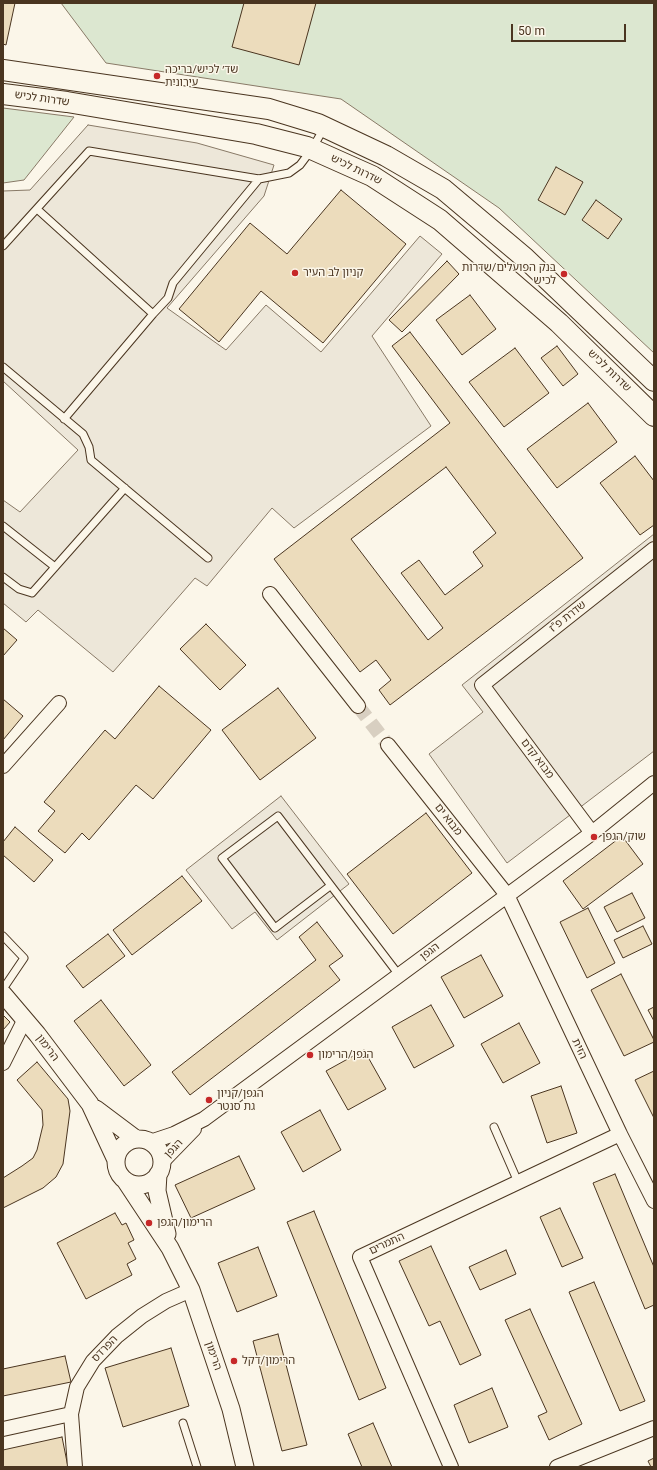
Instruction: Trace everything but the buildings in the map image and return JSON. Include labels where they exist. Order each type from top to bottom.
[{"type":"main road","points":[[3,70],[269,109],[325,127],[386,156],[443,189],[525,258],[654,381]]},
{"type":"main road","name":"שדרות לכיש","points":[[3,94],[67,102],[256,134],[312,150],[372,176],[440,220],[559,323],[654,416]]},
{"type":"street","name":"שדרת פ\"ז","points":[[482,685],[654,549]]},
{"type":"street","points":[[270,594],[358,706]]},
{"type":"street","name":"מבוא קדם","points":[[482,685],[592,833]]},
{"type":"street","points":[[3,766],[59,703]]},
{"type":"street","name":"מבוא ים","points":[[388,745],[507,895]]},
{"type":"street","name":"הגפן","points":[[143,1141],[174,1134],[204,1119],[592,833],[654,784]]},
{"type":"street","name":"הזית","points":[[507,895],[620,1134],[654,1201]]},
{"type":"street","name":"הרימון","points":[[3,994],[90,1104],[112,1123],[143,1141]]},
{"type":"street","points":[[3,1063],[25,1020]]},
{"type":"street","name":"הרימון","points":[[90,1104],[116,1160]]},
{"type":"street","name":"הגפן","points":[[159,1169],[204,1119]]},
{"type":"street","name":"התמרים","points":[[451,1467],[360,1257],[620,1134]]},
{"type":"street","points":[[143,1141],[159,1153],[159,1169],[153,1179],[143,1184],[135,1184],[125,1180],[118,1171],[116,1160],[122,1146],[143,1141]]},
{"type":"street","name":"הרימון","points":[[159,1169],[157,1190],[170,1248]]},
{"type":"street","name":"הרימון","points":[[125,1180],[170,1248],[191,1290],[231,1409],[245,1467]]},
{"type":"street","name":"הפרדס","points":[[75,1467],[71,1414],[77,1387],[93,1360],[117,1336],[142,1316],[166,1301],[191,1290]]},
{"type":"street","points":[[3,1429],[71,1414]]},
{"type":"street","points":[[557,1467],[654,1428]]},
{"type":"lane","points":[[3,246],[88,151],[259,179],[289,173],[300,165],[312,150],[325,127]]},
{"type":"lane","points":[[64,419],[152,314],[168,298],[173,283],[259,179]]},
{"type":"lane","points":[[36,209],[152,314]]},
{"type":"lane","points":[[3,367],[83,434],[89,447],[91,460],[208,558]]},
{"type":"lane","points":[[3,577],[19,589],[32,593],[125,488]]},
{"type":"lane","points":[[3,526],[55,567]]},
{"type":"lane","points":[[330,886],[275,928],[222,858],[278,816],[399,975]]},
{"type":"lane","points":[[3,936],[24,958],[3,989]]},
{"type":"lane","points":[[494,1127],[518,1182]]},
{"type":"lane","points":[[183,1423],[197,1467]]},
{"type":"green space","points":[[61,3],[654,3],[654,353],[499,208],[341,99],[106,63]]},
{"type":"green space","points":[[3,108],[74,117],[24,180],[3,183]]},
{"type":"shaded area","points":[[88,125],[197,143],[274,165],[264,196],[167,308],[226,350],[266,305],[321,352],[420,236],[442,254],[372,336],[431,426],[294,528],[272,508],[207,586],[195,578],[113,672],[38,610],[26,622],[3,603],[3,500],[20,512],[78,450],[3,381],[3,191],[30,190]]},
{"type":"shaded area","points":[[654,534],[654,751],[507,863],[429,754],[483,712],[462,685]]},
{"type":"shaded area","points":[[281,796],[349,884],[277,940],[255,912],[232,929],[186,870]]},
{"type":"tunnel","points":[[358,706],[388,745]]},
{"type":"place","name":"שד׳ לכיש/בריכה עירונית","points":[[157,76]]},
{"type":"place","name":"קניון לב העיר","points":[[295,273]]},
{"type":"place","name":"בנק הפועלים/שדרות לכיש","points":[[564,274]]},
{"type":"place","name":"שוק/הגפן","points":[[594,837]]},
{"type":"place","name":"הגפן/הרימון","points":[[310,1055]]},
{"type":"place","name":"הגפן/קניון גת סנטר","points":[[209,1100]]},
{"type":"place","name":"הרימון/הגפן","points":[[149,1223]]},
{"type":"place","name":"הרימון/דקל","points":[[234,1361]]}]
